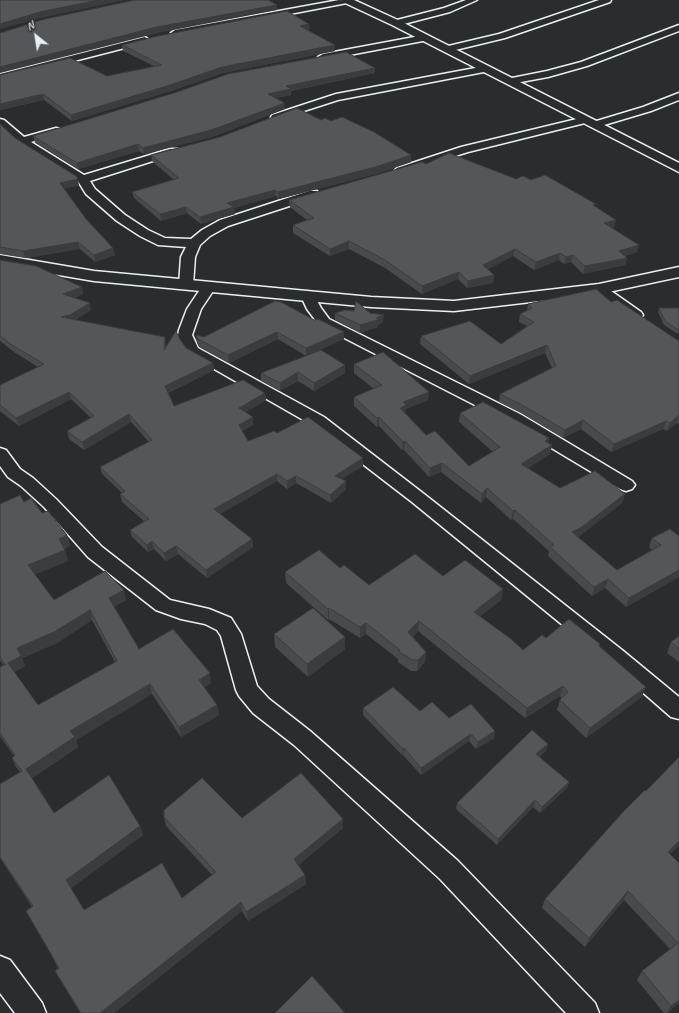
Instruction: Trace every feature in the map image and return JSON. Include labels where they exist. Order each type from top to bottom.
[{"type":"street","points":[[165,35],[346,0],[448,49],[679,168]]},
{"type":"street","points":[[396,23],[447,10],[473,0]]},
{"type":"street","points":[[448,49],[502,36],[607,0]]},
{"type":"street","points":[[510,81],[548,74],[584,64],[679,28]]},
{"type":"street","points":[[0,77],[152,38]]},
{"type":"street","points":[[312,59],[425,38]]},
{"type":"street","points":[[267,120],[336,97],[486,69]]},
{"type":"street","points":[[391,174],[465,148],[647,109],[679,96]]},
{"type":"street","points":[[0,122],[22,141],[83,179],[90,191],[121,218],[144,234],[162,242],[194,243]]},
{"type":"street","points":[[22,141],[65,128]]},
{"type":"street","points":[[83,179],[182,148]]},
{"type":"street","points":[[186,285],[188,258],[194,243],[206,233],[224,223],[326,191]]},
{"type":"street","points":[[0,260],[94,276],[208,288],[377,303],[454,306],[599,290],[679,272]]},
{"type":"street","points":[[208,288],[194,309],[186,330],[187,340],[193,351],[318,421],[418,498],[679,710]]},
{"type":"street","points":[[599,290],[648,323]]},
{"type":"street","points":[[308,296],[314,309],[324,322],[514,418],[626,486]]},
{"type":"street","points":[[0,454],[14,473],[27,482],[50,503],[95,552],[163,604],[181,611],[209,617],[224,624],[231,634],[247,690],[260,706],[302,738],[449,870],[585,1013]]},
{"type":"street","points":[[0,970],[32,1013]]},
{"type":"building","points":[[0,0],[99,0],[40,12],[0,24]]},
{"type":"building","points":[[135,0],[268,0],[277,5],[157,27],[0,67],[0,33],[45,19]]},
{"type":"building","points":[[287,11],[309,24],[300,26],[335,45],[222,67],[170,85],[71,115],[43,94],[0,104],[0,75],[70,58],[107,76],[162,65],[122,45],[158,36]]},
{"type":"building","points":[[346,52],[375,68],[286,86],[291,89],[268,94],[285,103],[211,130],[143,148],[138,144],[77,163],[33,136],[177,92],[228,74]]},
{"type":"building","points":[[297,108],[321,120],[325,118],[331,121],[342,117],[374,132],[411,155],[379,166],[278,192],[275,190],[227,203],[234,207],[200,217],[186,207],[160,214],[132,192],[179,178],[151,155],[220,137]]},
{"type":"building","points":[[0,124],[15,138],[76,176],[78,179],[60,183],[86,219],[113,248],[94,255],[78,242],[23,251],[0,247]]},
{"type":"building","points":[[449,153],[516,179],[523,176],[531,180],[545,175],[596,204],[593,205],[616,220],[604,223],[639,245],[619,251],[627,258],[585,266],[573,255],[566,257],[560,253],[536,262],[515,249],[483,265],[494,275],[468,281],[459,272],[422,286],[385,260],[349,241],[330,249],[293,225],[314,218],[289,200],[422,162],[426,164]]},
{"type":"building","points":[[0,260],[36,266],[82,287],[63,294],[90,303],[70,315],[61,317],[165,337],[164,350],[176,331],[186,348],[213,363],[165,386],[174,406],[243,380],[265,393],[239,408],[253,417],[239,425],[248,441],[274,431],[277,433],[308,417],[363,458],[335,476],[346,481],[330,495],[296,476],[287,481],[277,474],[214,509],[252,539],[206,570],[176,546],[164,553],[152,541],[147,545],[130,530],[149,519],[120,494],[125,491],[100,467],[152,440],[129,414],[82,442],[67,431],[94,416],[69,392],[16,418],[0,405],[0,385],[44,364],[0,336]]},
{"type":"building","points":[[596,289],[611,302],[617,300],[679,341],[679,415],[670,423],[666,421],[614,444],[583,420],[565,430],[500,394],[556,366],[547,345],[470,376],[421,336],[470,321],[501,344],[534,322],[520,314],[532,308],[528,304]]},
{"type":"building","points":[[275,301],[281,302],[314,320],[318,319],[344,332],[306,348],[277,332],[228,355],[198,339],[196,335],[204,337]]},
{"type":"building","points":[[356,301],[370,313],[384,315],[376,318],[378,320],[360,325],[335,313],[345,310],[354,311]]},
{"type":"building","points":[[659,308],[679,308],[679,329],[665,321]]},
{"type":"building","points":[[321,350],[345,365],[314,383],[298,372],[280,383],[261,373]]},
{"type":"building","points":[[383,352],[429,392],[403,402],[407,405],[400,408],[426,435],[435,431],[469,466],[500,447],[460,413],[483,402],[549,438],[545,441],[552,445],[521,464],[560,488],[595,471],[625,494],[582,527],[572,532],[617,570],[661,545],[652,538],[670,529],[679,536],[679,570],[629,598],[608,579],[594,587],[550,547],[554,545],[515,510],[513,511],[487,488],[482,494],[442,463],[430,468],[405,441],[403,442],[379,417],[377,418],[354,397],[382,385],[354,364]]},
{"type":"building","points":[[20,495],[24,502],[31,498],[42,513],[48,511],[67,535],[59,539],[65,550],[28,565],[54,600],[105,571],[124,590],[109,598],[139,649],[173,629],[210,673],[199,680],[217,705],[179,727],[150,684],[70,731],[75,737],[26,769],[54,813],[109,775],[140,826],[66,880],[84,910],[162,863],[182,898],[216,872],[164,817],[164,810],[202,778],[242,818],[301,773],[343,819],[294,859],[305,875],[246,912],[241,902],[100,1013],[81,1013],[55,971],[59,968],[26,911],[33,906],[0,857],[0,784],[22,771],[12,758],[15,755],[0,733],[0,667],[5,665],[0,657],[0,504]],"holes":[[[90,610],[117,661],[38,705],[8,663],[21,656],[17,648],[54,632]]]},
{"type":"building","points":[[319,550],[340,568],[344,565],[369,585],[415,554],[443,576],[465,560],[503,589],[474,612],[511,639],[523,650],[542,635],[546,638],[569,619],[600,644],[599,646],[646,687],[590,728],[560,700],[568,692],[563,686],[527,708],[419,621],[408,632],[426,652],[418,660],[412,660],[398,651],[400,650],[366,623],[360,627],[329,608],[328,609],[285,572]]},
{"type":"building","points":[[313,608],[345,637],[307,664],[274,634]]},
{"type":"building","points":[[679,636],[679,649],[671,642]]},
{"type":"building","points":[[393,687],[420,711],[432,702],[449,718],[471,704],[495,731],[478,742],[471,734],[421,768],[404,748],[403,749],[363,708]]},
{"type":"building","points":[[532,730],[548,744],[536,754],[569,782],[542,807],[535,800],[498,839],[457,803]]},
{"type":"building","points":[[679,757],[679,841],[668,852],[679,863],[679,1000],[671,1006],[642,971],[678,943],[628,891],[589,938],[545,899],[624,811]]},
{"type":"building","points":[[312,976],[345,1013],[275,1013]]}]
